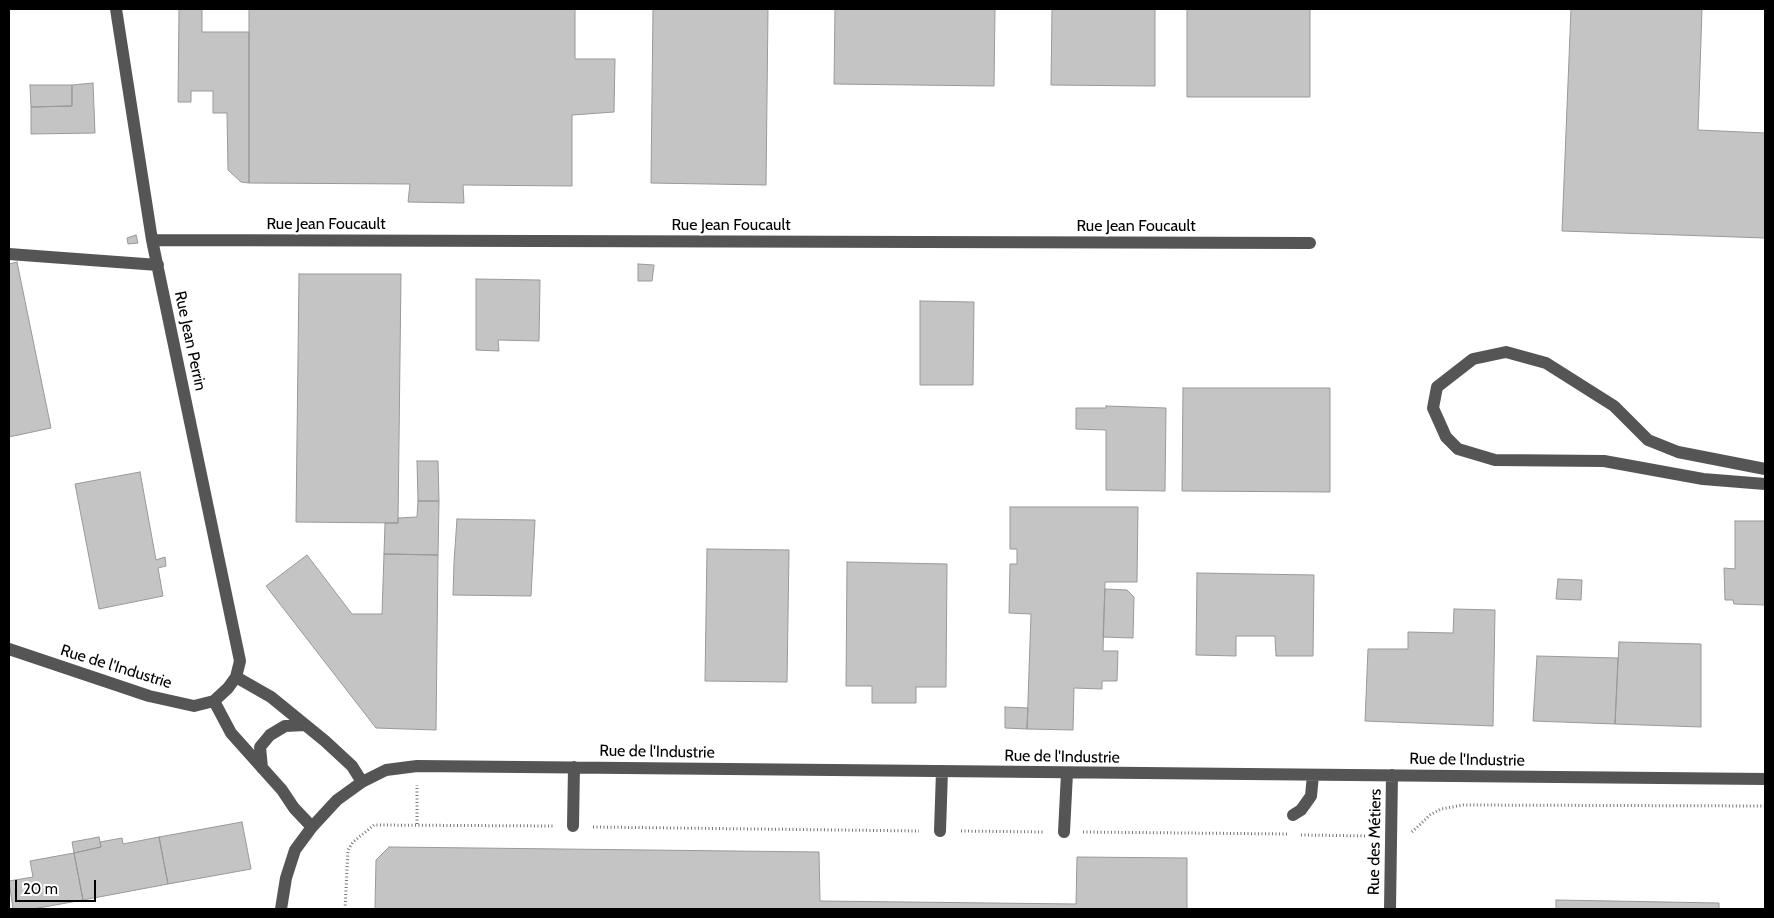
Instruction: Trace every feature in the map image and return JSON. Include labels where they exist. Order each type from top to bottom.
[{"type":"street","name":"Rue Jean Perrin","points":[[116,9],[152,240],[237,642],[240,661],[236,677]]},
{"type":"street","name":"Rue Jean Foucault","points":[[152,240],[1310,243]]},
{"type":"street","points":[[9,254],[158,265]]},
{"type":"street","points":[[1765,469],[1678,452],[1648,440],[1614,406],[1546,362],[1506,352],[1473,359],[1437,387],[1433,408],[1446,437],[1458,449],[1495,460],[1604,461],[1703,479],[1765,484]]},
{"type":"street","name":"Rue de l'Industrie","points":[[9,649],[149,696],[194,706],[214,701]]},
{"type":"street","points":[[312,827],[231,733],[214,701],[228,688],[236,677],[271,696],[325,741],[352,766],[362,782]]},
{"type":"street","points":[[262,768],[260,747],[270,735],[285,726],[305,725]]},
{"type":"street","name":"Rue de l'Industrie","points":[[281,909],[286,878],[295,850],[312,827],[337,800],[362,782],[386,770],[417,766],[1765,778]]},
{"type":"street","points":[[574,767],[574,826]]},
{"type":"street","points":[[940,831],[942,772]]},
{"type":"street","points":[[1064,832],[1067,773]]},
{"type":"street","points":[[1293,815],[1301,810],[1311,796],[1313,774]]},
{"type":"street","name":"Rue des Métiers","points":[[1390,909],[1392,775]]},
{"type":"path","points":[[416,824],[417,766]]},
{"type":"path","points":[[1408,837],[1430,815],[1441,809],[1463,805],[1765,806]]},
{"type":"path","points":[[345,909],[347,853],[351,844],[374,825],[1290,834]]},
{"type":"path","points":[[1300,834],[1369,835]]},
{"type":"building","points":[[179,9],[202,9],[202,32],[249,32],[249,183],[241,182],[228,170],[227,113],[213,113],[213,91],[191,91],[191,102],[178,102]]},
{"type":"building","points":[[249,9],[575,9],[575,59],[615,59],[614,112],[572,115],[572,186],[463,185],[464,203],[408,202],[410,184],[249,183]]},
{"type":"building","points":[[653,9],[768,9],[766,185],[651,183]]},
{"type":"building","points":[[835,9],[995,9],[994,86],[834,84]]},
{"type":"building","points":[[1052,9],[1155,9],[1155,86],[1051,85]]},
{"type":"building","points":[[1187,9],[1310,9],[1310,97],[1187,97]]},
{"type":"building","points":[[1571,9],[1702,9],[1698,130],[1765,133],[1765,238],[1562,231]]},
{"type":"building","points":[[93,83],[95,133],[31,134],[31,107],[72,106],[72,85]]},
{"type":"building","points":[[30,85],[72,85],[72,106],[31,107]]},
{"type":"building","points":[[136,235],[138,243],[128,244],[127,238]]},
{"type":"building","points":[[17,262],[51,428],[9,437],[9,264]]},
{"type":"building","points":[[638,264],[654,265],[652,281],[638,281]]},
{"type":"building","points":[[299,274],[401,274],[398,523],[296,522]]},
{"type":"building","points":[[476,279],[540,280],[539,341],[498,340],[499,351],[476,350]]},
{"type":"building","points":[[920,301],[974,302],[973,385],[920,385]]},
{"type":"building","points":[[1183,388],[1330,388],[1330,492],[1182,491]]},
{"type":"building","points":[[1106,406],[1166,408],[1165,491],[1106,490],[1106,430],[1076,429],[1076,408],[1106,408]]},
{"type":"building","points":[[417,461],[438,461],[439,501],[418,501]]},
{"type":"building","points":[[140,472],[156,560],[165,557],[166,566],[158,568],[163,596],[99,609],[75,484]]},
{"type":"building","points":[[418,501],[439,501],[438,555],[384,554],[385,523],[398,523],[398,518],[417,517]]},
{"type":"building","points":[[1010,507],[1138,507],[1137,582],[1105,582],[1103,651],[1118,651],[1117,681],[1102,681],[1102,689],[1074,688],[1073,730],[1027,729],[1031,614],[1009,613],[1010,564],[1017,564],[1017,549],[1010,549]]},
{"type":"building","points":[[457,519],[535,520],[531,596],[453,595]]},
{"type":"building","points":[[1735,521],[1765,521],[1765,605],[1734,604],[1733,600],[1725,600],[1724,568],[1735,569]]},
{"type":"building","points":[[707,549],[789,550],[787,682],[705,681]]},
{"type":"building","points":[[384,554],[438,555],[436,730],[376,728],[266,586],[307,555],[352,614],[382,614]]},
{"type":"building","points":[[847,562],[947,564],[946,687],[916,687],[916,703],[872,703],[872,686],[846,686]]},
{"type":"building","points":[[1197,573],[1314,575],[1313,656],[1276,656],[1275,636],[1236,636],[1236,656],[1196,655]]},
{"type":"building","points":[[1558,579],[1582,580],[1581,600],[1556,599]]},
{"type":"building","points":[[1105,589],[1127,590],[1134,597],[1133,638],[1103,637]]},
{"type":"building","points":[[1454,609],[1495,610],[1493,726],[1365,721],[1368,649],[1408,649],[1408,632],[1453,633]]},
{"type":"building","points":[[1619,642],[1701,644],[1701,727],[1615,724]]},
{"type":"building","points":[[1537,656],[1618,658],[1615,724],[1533,721]]},
{"type":"building","points":[[1005,707],[1028,708],[1027,729],[1005,728]]},
{"type":"building","points":[[242,822],[251,869],[168,884],[159,837]]},
{"type":"building","points":[[99,837],[101,847],[74,853],[72,842]]},
{"type":"building","points":[[159,837],[168,884],[83,900],[74,853],[101,847],[100,842],[122,838],[123,844]]},
{"type":"building","points":[[389,847],[819,852],[820,901],[1076,904],[1077,857],[1187,858],[1187,909],[375,909],[376,860]]},
{"type":"building","points":[[74,853],[83,900],[33,909],[13,909],[9,881],[33,877],[30,861]]},
{"type":"building","points":[[1556,900],[1719,903],[1719,909],[1556,909]]}]
